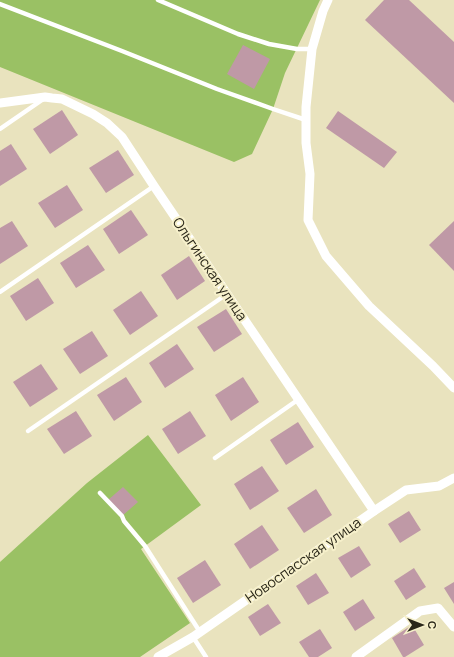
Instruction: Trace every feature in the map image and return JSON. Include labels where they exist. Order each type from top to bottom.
[{"type":"street","points":[[328,0],[323,11],[312,49],[306,107],[306,143],[310,174],[308,220],[326,256],[369,306],[433,366],[454,388]]},
{"type":"street","name":"Ольгинская улица","points":[[0,103],[45,98],[62,99],[93,114],[107,123],[122,137],[374,511]]},
{"type":"street","name":"Новоспасская улица","points":[[158,657],[197,634],[406,490],[439,486],[454,478]]},
{"type":"street","points":[[356,657],[420,611],[438,608],[454,626]]},
{"type":"lane","points":[[158,0],[238,34],[256,40],[276,45],[312,49]]},
{"type":"lane","points":[[0,4],[217,89],[306,120]]},
{"type":"lane","points":[[0,129],[45,98]]},
{"type":"lane","points":[[0,292],[154,186]]},
{"type":"lane","points":[[28,431],[227,294]]},
{"type":"lane","points":[[215,458],[299,400]]},
{"type":"lane","points":[[100,493],[122,516],[124,521],[145,546],[197,634],[206,657]]},
{"type":"green space","points":[[0,0],[320,0],[285,73],[273,109],[252,154],[234,162],[0,67]]},
{"type":"green space","points":[[148,435],[201,505],[141,549],[190,623],[140,657],[0,657],[0,562],[87,483]]},
{"type":"building","points":[[384,0],[409,0],[454,42],[454,103],[365,20]]},
{"type":"building","points":[[243,45],[270,59],[254,89],[227,74]]},
{"type":"building","points":[[62,110],[78,135],[50,154],[33,129]]},
{"type":"building","points":[[338,111],[397,152],[384,168],[326,128]]},
{"type":"building","points":[[11,144],[27,169],[0,186],[0,151]]},
{"type":"building","points":[[118,150],[134,175],[106,193],[89,168]]},
{"type":"building","points":[[67,185],[83,210],[55,228],[38,203]]},
{"type":"building","points":[[131,210],[148,235],[119,254],[103,229]]},
{"type":"building","points":[[12,221],[28,246],[0,264],[0,228]]},
{"type":"building","points":[[454,221],[454,271],[429,245]]},
{"type":"building","points":[[88,245],[105,270],[76,288],[60,263]]},
{"type":"building","points":[[189,256],[205,281],[177,300],[161,275]]},
{"type":"building","points":[[38,278],[54,303],[26,321],[10,296]]},
{"type":"building","points":[[141,291],[158,316],[130,335],[113,310]]},
{"type":"building","points":[[226,309],[242,334],[214,352],[197,327]]},
{"type":"building","points":[[92,331],[108,356],[80,374],[63,349]]},
{"type":"building","points":[[177,344],[194,369],[165,388],[149,363]]},
{"type":"building","points":[[41,364],[58,389],[30,407],[13,382]]},
{"type":"building","points":[[126,377],[142,402],[114,421],[97,395]]},
{"type":"building","points":[[243,377],[259,402],[231,421],[215,395]]},
{"type":"building","points":[[76,411],[92,436],[64,454],[47,429]]},
{"type":"building","points":[[190,411],[206,436],[178,454],[162,429]]},
{"type":"building","points":[[298,422],[314,447],[286,465],[270,440]]},
{"type":"building","points":[[262,466],[279,491],[250,510],[234,484]]},
{"type":"building","points":[[123,487],[138,502],[122,516],[108,500]]},
{"type":"building","points":[[316,489],[332,515],[304,533],[287,508]]},
{"type":"building","points":[[409,511],[421,530],[400,543],[388,524]]},
{"type":"building","points":[[262,525],[279,550],[250,569],[234,544]]},
{"type":"building","points":[[359,546],[371,565],[351,578],[338,558]]},
{"type":"building","points":[[205,560],[221,585],[193,603],[177,578]]},
{"type":"building","points":[[414,568],[426,587],[406,600],[394,581]]},
{"type":"building","points":[[316,573],[329,593],[308,605],[296,586]]},
{"type":"building","points":[[454,582],[454,604],[444,588]]},
{"type":"building","points":[[363,599],[375,618],[355,631],[343,612]]},
{"type":"building","points":[[268,604],[281,623],[260,636],[248,617]]},
{"type":"building","points":[[412,625],[424,645],[403,657],[392,638]]},
{"type":"building","points":[[320,629],[332,648],[318,657],[309,657],[299,642]]}]
